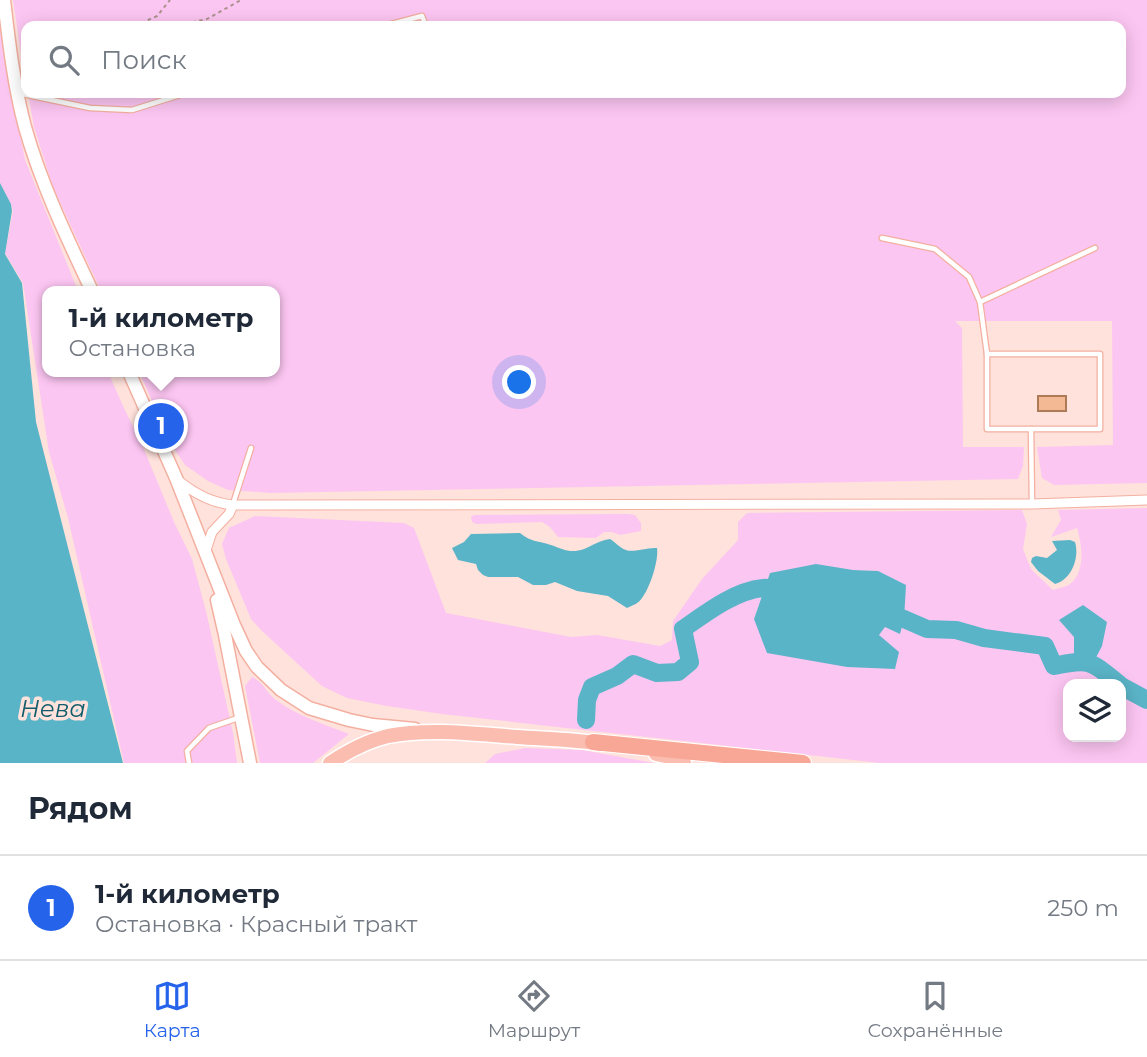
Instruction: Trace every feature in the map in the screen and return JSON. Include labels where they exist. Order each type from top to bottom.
[{"type":"highway","points":[[593,742],[803,763]]},
{"type":"main road","points":[[4,0],[11,60],[25,127],[59,219],[90,286]]},
{"type":"main road","points":[[134,377],[246,651],[269,680],[294,700],[309,708],[373,725],[593,742],[646,751],[684,763]]},
{"type":"main road","points":[[205,554],[225,635],[250,763]]},
{"type":"main road","points":[[331,763],[358,747],[386,737],[453,733]]},
{"type":"street","points":[[176,478],[194,493],[233,505],[1032,504],[1147,500]]},
{"type":"street","points":[[205,554],[212,532],[229,514],[233,505]]},
{"type":"lane","points":[[403,21],[422,16],[424,21]]},
{"type":"lane","points":[[42,98],[90,108],[132,110],[170,98]]},
{"type":"lane","points":[[881,237],[935,249],[969,277],[980,302],[987,354],[987,429],[1100,429],[1100,354],[987,354]]},
{"type":"lane","points":[[980,302],[1095,248]]},
{"type":"lane","points":[[1031,429],[1032,504]]},
{"type":"lane","points":[[233,505],[251,448]]},
{"type":"lane","points":[[189,763],[187,751],[209,728],[242,716]]},
{"type":"path","points":[[146,21],[157,16],[170,0]]},
{"type":"path","points":[[198,21],[207,19],[241,0]]},
{"type":"shaded area","points":[[13,0],[1147,0],[1147,483],[1054,485],[1042,478],[1037,447],[1113,445],[1112,321],[955,321],[962,328],[963,447],[1024,447],[1023,466],[1018,479],[271,493],[228,490],[208,481],[185,465],[171,444],[168,428],[160,418],[141,377],[280,377],[280,286],[99,286],[53,187],[34,127],[29,98],[1126,98],[1126,21],[21,21],[21,53]]},
{"type":"shaded area","points":[[0,21],[25,160],[76,286],[42,286],[42,377],[110,377],[192,559],[233,733],[237,763],[124,763],[68,518],[49,452],[23,283],[5,253],[13,211],[0,183]]},
{"type":"shaded area","points":[[1147,508],[1147,763],[880,763],[442,714],[347,698],[322,686],[251,619],[222,544],[229,528],[255,516],[404,523],[414,528],[446,613],[571,637],[597,635],[660,646],[672,640],[673,621],[702,579],[738,540],[738,522],[747,513],[1022,510],[1027,524],[1023,549],[1031,569],[1053,590],[1068,585],[1075,579],[1081,565],[1077,528],[1051,537],[1061,520],[1058,510]],"holes":[[[878,571],[901,633],[885,626],[847,667],[825,662],[754,619],[770,573]]]},
{"type":"shaded area","points":[[474,515],[635,515],[641,523],[641,531],[620,535],[604,532],[596,538],[558,537],[542,522],[476,524],[471,517]]},
{"type":"shaded area","points":[[252,677],[284,706],[349,734],[313,763],[260,763],[245,686]]},
{"type":"shaded area","points":[[525,748],[582,750],[654,763],[485,763],[495,754]]},
{"type":"water","name":"Нева","points":[[0,183],[11,204],[5,254],[22,283],[36,422],[123,763],[0,763]]},
{"type":"water","points":[[520,533],[532,540],[571,551],[610,539],[629,551],[657,548],[657,559],[648,588],[640,600],[627,608],[608,596],[577,591],[555,582],[533,585],[518,577],[488,577],[478,570],[476,564],[458,560],[452,548],[464,542],[471,534]]},
{"type":"water","points":[[1052,541],[1075,542],[1076,548],[1073,568],[1066,578],[1055,584],[1038,571],[1031,562],[1032,558],[1047,558],[1057,550]]},
{"type":"water","points":[[816,564],[878,571],[906,585],[904,619],[900,634],[885,627],[879,635],[899,652],[895,669],[847,667],[767,653],[754,619],[770,573]]},
{"type":"water","points":[[1083,605],[1107,622],[1102,646],[1089,671],[1074,662],[1074,637],[1059,620]]},
{"type":"building","points":[[1038,396],[1066,396],[1066,411],[1038,411]]},
{"type":"waterway","points":[[586,720],[587,700],[592,687],[617,676],[633,664],[657,673],[678,672],[690,662],[683,629],[711,610],[752,590],[766,588],[786,591]]},
{"type":"waterway","points":[[881,611],[927,629],[956,630],[984,638],[1045,646],[1054,666],[1075,662],[1090,663],[1113,679]]},
{"type":"waterway","points":[[1126,689],[1147,700]]},
{"type":"place","name":"1-й километр","points":[[161,426]]}]
